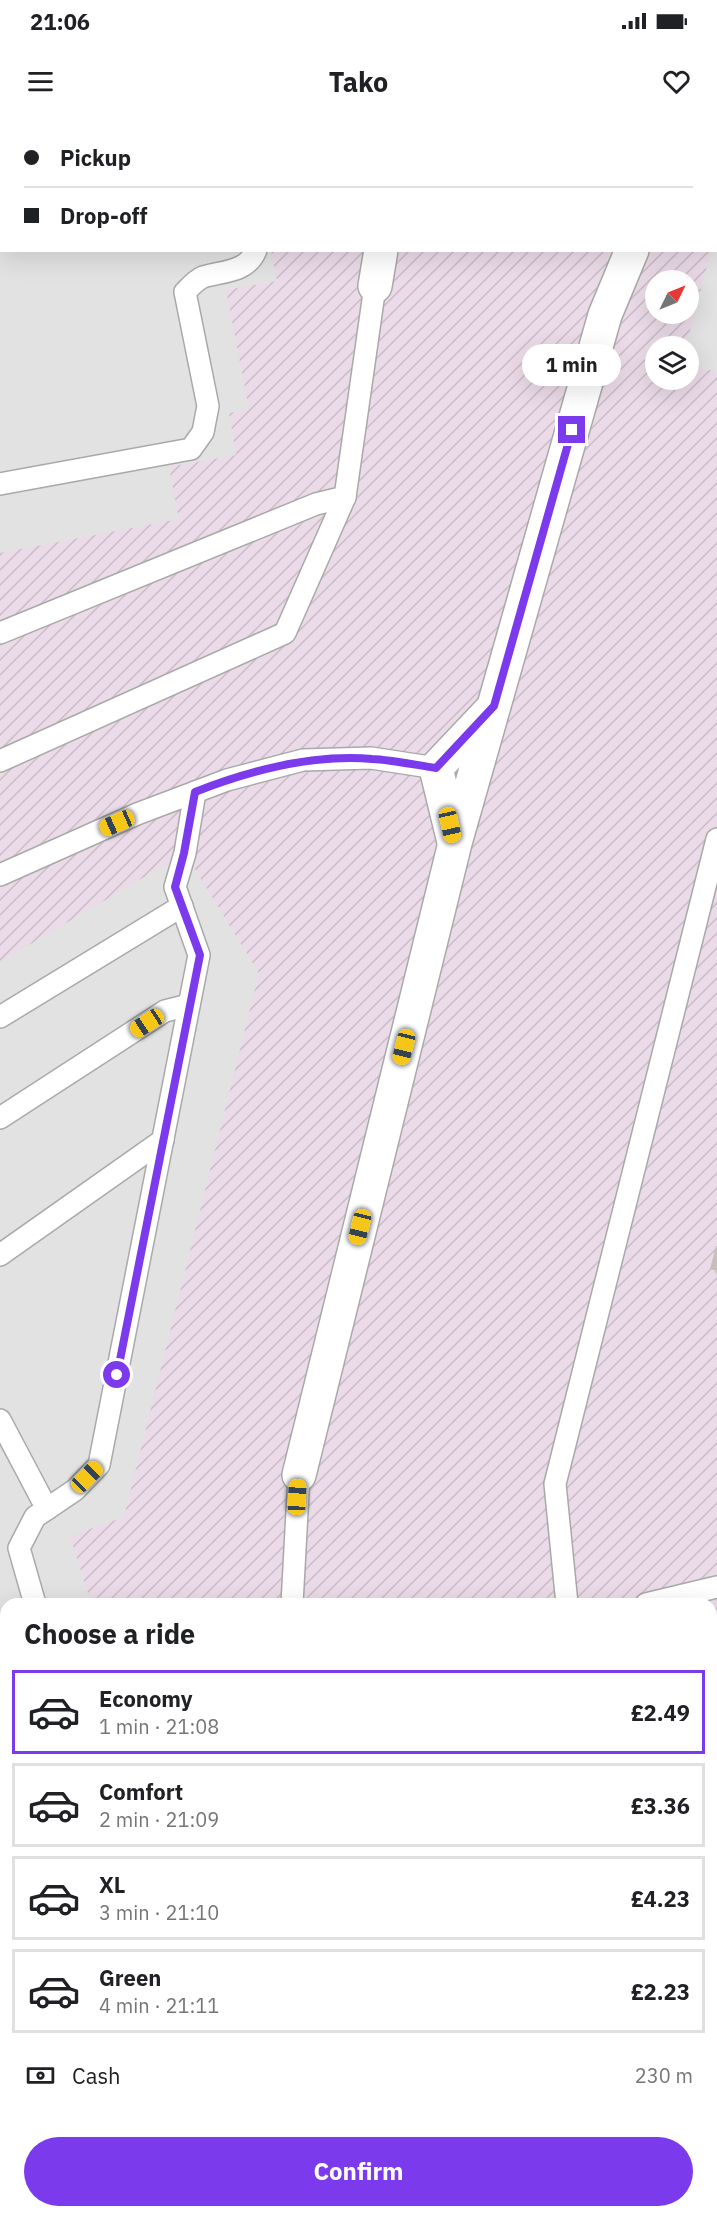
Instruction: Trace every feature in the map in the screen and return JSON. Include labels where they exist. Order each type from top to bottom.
[{"type":"street","points":[[375,285],[381,252]]},
{"type":"street","points":[[298,1475],[454,843],[605,315],[631,252]]},
{"type":"street","points":[[454,843],[436,768],[494,706]]},
{"type":"lane","points":[[0,484],[191,449],[203,432],[208,406],[185,292],[200,278],[239,269],[253,257],[255,252]]},
{"type":"lane","points":[[0,761],[285,633],[345,497],[375,285]]},
{"type":"lane","points":[[0,633],[316,504],[345,497]]},
{"type":"lane","points":[[0,874],[137,814],[195,792],[227,780],[303,760],[371,758],[436,768]]},
{"type":"lane","points":[[33,1598],[19,1548],[35,1518],[75,1490],[99,1465],[200,955],[175,887],[184,853],[195,792]]},
{"type":"lane","points":[[566,1598],[555,1484],[717,839]]},
{"type":"lane","points":[[0,1017],[182,906]]},
{"type":"lane","points":[[0,1118],[165,1011],[189,1005]]},
{"type":"lane","points":[[0,1255],[163,1140]]},
{"type":"lane","points":[[0,1420],[47,1509]]},
{"type":"lane","points":[[292,1598],[298,1475]]},
{"type":"lane","points":[[671,1598],[717,1587]]},
{"type":"shaded area","points":[[0,252],[717,252],[717,1598],[0,1598]]},
{"type":"shaded area","points":[[0,252],[271,252],[277,281],[226,290],[249,409],[229,413],[236,455],[169,467],[179,519],[0,553]]},
{"type":"shaded area","points":[[711,252],[717,252],[717,372],[699,367],[699,336],[689,336],[692,324],[699,324],[699,297]]},
{"type":"shaded area","points":[[185,853],[259,973],[124,1517],[70,1536],[89,1598],[0,1598],[0,962]]},
{"type":"building","points":[[717,1246],[717,1271],[710,1269]]},
{"type":"route","points":[[117,1375],[200,955],[175,887],[184,853],[195,792],[227,780],[303,760],[371,758],[436,768],[494,706],[572,430]]}]
